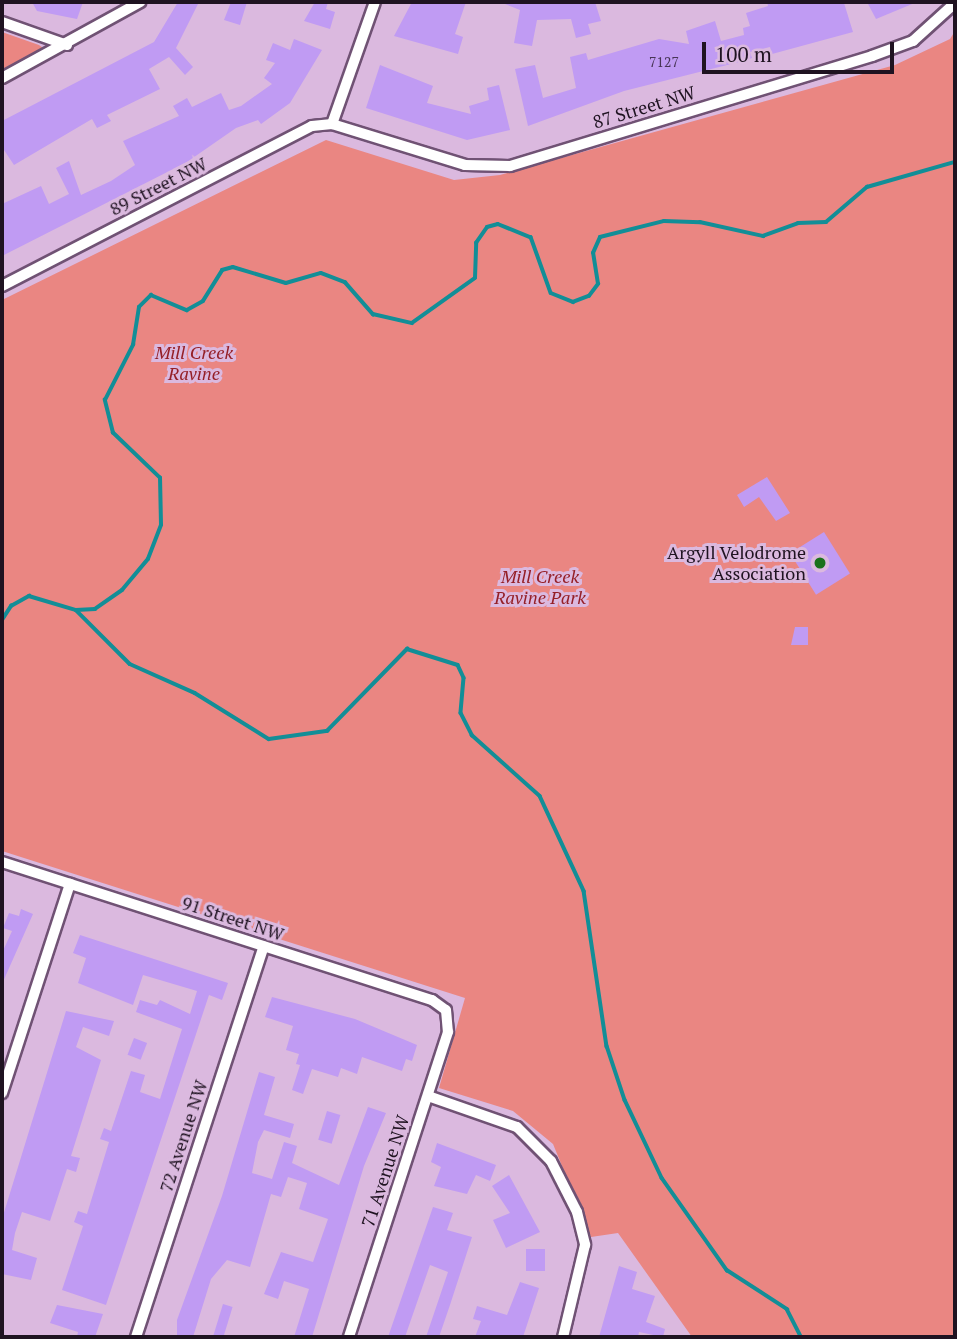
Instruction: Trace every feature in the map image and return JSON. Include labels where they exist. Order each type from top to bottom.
[{"type":"street","points":[[2,78],[67,45],[140,2]]},
{"type":"street","points":[[332,124],[375,2]]},
{"type":"street","name":"87 Street NW","points":[[332,124],[465,165],[510,166],[872,56],[913,41],[954,5]]},
{"type":"street","points":[[2,23],[67,45]]},
{"type":"street","name":"89 Street NW","points":[[2,286],[312,126],[332,124]]},
{"type":"street","name":"91 Street NW","points":[[2,862],[432,1000],[449,1015]]},
{"type":"street","points":[[2,1093],[70,884]]},
{"type":"street","name":"72 Avenue NW","points":[[136,1337],[264,946]]},
{"type":"street","name":"71 Avenue NW","points":[[349,1337],[428,1096],[449,1015]]},
{"type":"street","points":[[428,1096],[517,1127],[551,1161],[577,1212],[585,1245],[563,1337]]},
{"type":"green space","name":"Mill Creek Ravine Park","points":[[955,31],[955,1337],[692,1337],[618,1233],[591,1237],[553,1144],[513,1111],[439,1088],[465,998],[2,851],[2,300],[326,140],[454,180],[500,175],[895,65],[950,39]]},
{"type":"green space","points":[[2,32],[39,45],[43,48],[2,71]]},
{"type":"building","points":[[32,2],[83,2],[77,19],[37,11]]},
{"type":"building","points":[[178,2],[199,2],[176,48],[193,67],[185,75],[169,57],[149,69],[160,89],[107,115],[111,121],[97,128],[92,119],[14,165],[2,147],[2,121],[154,42]]},
{"type":"building","points":[[231,2],[247,2],[240,25],[224,20]]},
{"type":"building","points":[[315,2],[328,2],[326,9],[335,12],[330,29],[304,21]]},
{"type":"building","points":[[412,2],[466,2],[455,34],[463,37],[458,54],[394,36]]},
{"type":"building","points":[[500,2],[595,2],[601,21],[588,24],[591,34],[576,38],[571,19],[537,20],[532,46],[514,43],[520,10]]},
{"type":"building","points":[[767,2],[844,3],[853,32],[772,54],[770,47],[750,52],[752,58],[624,91],[528,126],[515,69],[535,65],[543,98],[576,88],[570,57],[586,53],[588,60],[659,39],[689,44],[686,31],[715,21],[721,41],[744,35],[743,28],[750,26],[746,13],[768,6]]},
{"type":"building","points":[[867,2],[917,2],[876,19]]},
{"type":"building","points":[[294,39],[322,50],[290,103],[261,124],[258,120],[236,128],[187,162],[2,256],[2,204],[41,186],[49,204],[69,194],[56,168],[69,161],[81,195],[111,181],[135,165],[123,141],[179,116],[173,106],[187,98],[192,107],[221,93],[229,110],[241,106],[272,84],[264,78],[275,63],[266,60],[273,43],[290,50]]},
{"type":"building","points":[[380,65],[433,86],[427,103],[471,114],[469,106],[489,100],[487,88],[499,85],[510,130],[467,140],[366,108]]},
{"type":"building","points":[[767,477],[790,513],[776,521],[759,497],[744,507],[737,495]]},
{"type":"building","name":"Argyll Velodrome Association","points":[[824,532],[850,574],[816,595],[790,553]]},
{"type":"building","points":[[795,627],[808,627],[808,645],[791,645]]},
{"type":"building","points":[[21,909],[33,914],[2,984],[2,953],[12,931],[3,928],[9,913],[19,916]]},
{"type":"building","points":[[80,935],[228,983],[222,1000],[209,995],[106,1305],[62,1290],[83,1226],[74,1222],[78,1211],[87,1214],[109,1142],[100,1139],[104,1128],[111,1131],[131,1071],[145,1075],[140,1092],[160,1099],[182,1029],[136,1012],[140,1000],[157,1005],[160,1000],[190,1014],[197,991],[143,975],[133,1005],[78,983],[86,958],[73,953]]},
{"type":"building","points":[[272,997],[355,1019],[417,1045],[412,1061],[406,1059],[402,1071],[362,1057],[357,1074],[341,1068],[338,1077],[312,1069],[303,1094],[292,1090],[300,1065],[296,1064],[299,1054],[286,1050],[293,1026],[265,1017]]},
{"type":"building","points":[[66,1011],[114,1021],[109,1036],[83,1027],[76,1047],[101,1060],[71,1156],[80,1158],[76,1172],[67,1169],[50,1221],[22,1212],[15,1233],[12,1250],[37,1258],[31,1280],[2,1274],[2,1219]]},
{"type":"building","points":[[134,1038],[147,1043],[141,1060],[128,1055]]},
{"type":"building","points":[[259,1072],[275,1077],[264,1115],[294,1124],[290,1138],[264,1130],[258,1142],[252,1173],[272,1179],[284,1142],[297,1146],[292,1163],[339,1185],[368,1107],[386,1113],[364,1166],[312,1337],[294,1337],[309,1289],[284,1281],[278,1299],[264,1294],[281,1252],[313,1262],[328,1219],[299,1209],[307,1183],[288,1177],[281,1197],[271,1194],[250,1267],[227,1260],[211,1279],[193,1337],[177,1337],[177,1320],[222,1196]]},
{"type":"building","points":[[327,1111],[340,1115],[332,1144],[318,1140]]},
{"type":"building","points":[[437,1143],[496,1165],[490,1181],[476,1175],[467,1194],[434,1186],[441,1167],[431,1162]]},
{"type":"building","points":[[509,1175],[540,1232],[506,1248],[493,1220],[510,1213],[492,1186]]},
{"type":"building","points":[[433,1207],[453,1213],[447,1230],[472,1237],[439,1337],[426,1337],[448,1272],[430,1265],[405,1337],[388,1337]]},
{"type":"building","points":[[526,1249],[545,1249],[545,1271],[526,1271]]},
{"type":"building","points":[[619,1266],[637,1272],[632,1289],[655,1296],[646,1322],[665,1329],[663,1337],[639,1332],[638,1337],[599,1337]]},
{"type":"building","points":[[520,1282],[539,1288],[523,1337],[475,1337],[481,1321],[473,1319],[477,1306],[507,1315]]},
{"type":"building","points":[[223,1304],[233,1307],[223,1337],[213,1337]]},
{"type":"building","points":[[57,1305],[103,1314],[95,1337],[77,1337],[78,1332],[50,1323]]},
{"type":"waterway","points":[[2,620],[11,606],[29,596],[76,610],[95,609],[122,590],[148,559],[161,525],[160,478],[113,433],[105,400],[133,345],[139,307],[151,295],[187,310],[203,301],[222,270],[233,267],[286,283],[321,273],[345,282],[373,314],[412,323],[475,278],[476,243],[487,227],[498,224],[531,237],[551,293],[573,302],[589,296],[598,284],[593,253],[600,237],[664,221],[700,222],[763,236],[798,223],[826,222],[867,187],[955,162]]},
{"type":"waterway","points":[[76,610],[130,664],[195,693],[269,739],[327,731],[407,649],[458,665],[464,678],[461,713],[472,735],[540,796],[584,891],[607,1046],[625,1100],[662,1178],[727,1270],[787,1309],[801,1337]]},
{"type":"place","name":"Argyll Velodrome Association","points":[[820,563]]},
{"type":"park label","name":"Mill Creek Ravine","points":[[194,363]]}]
